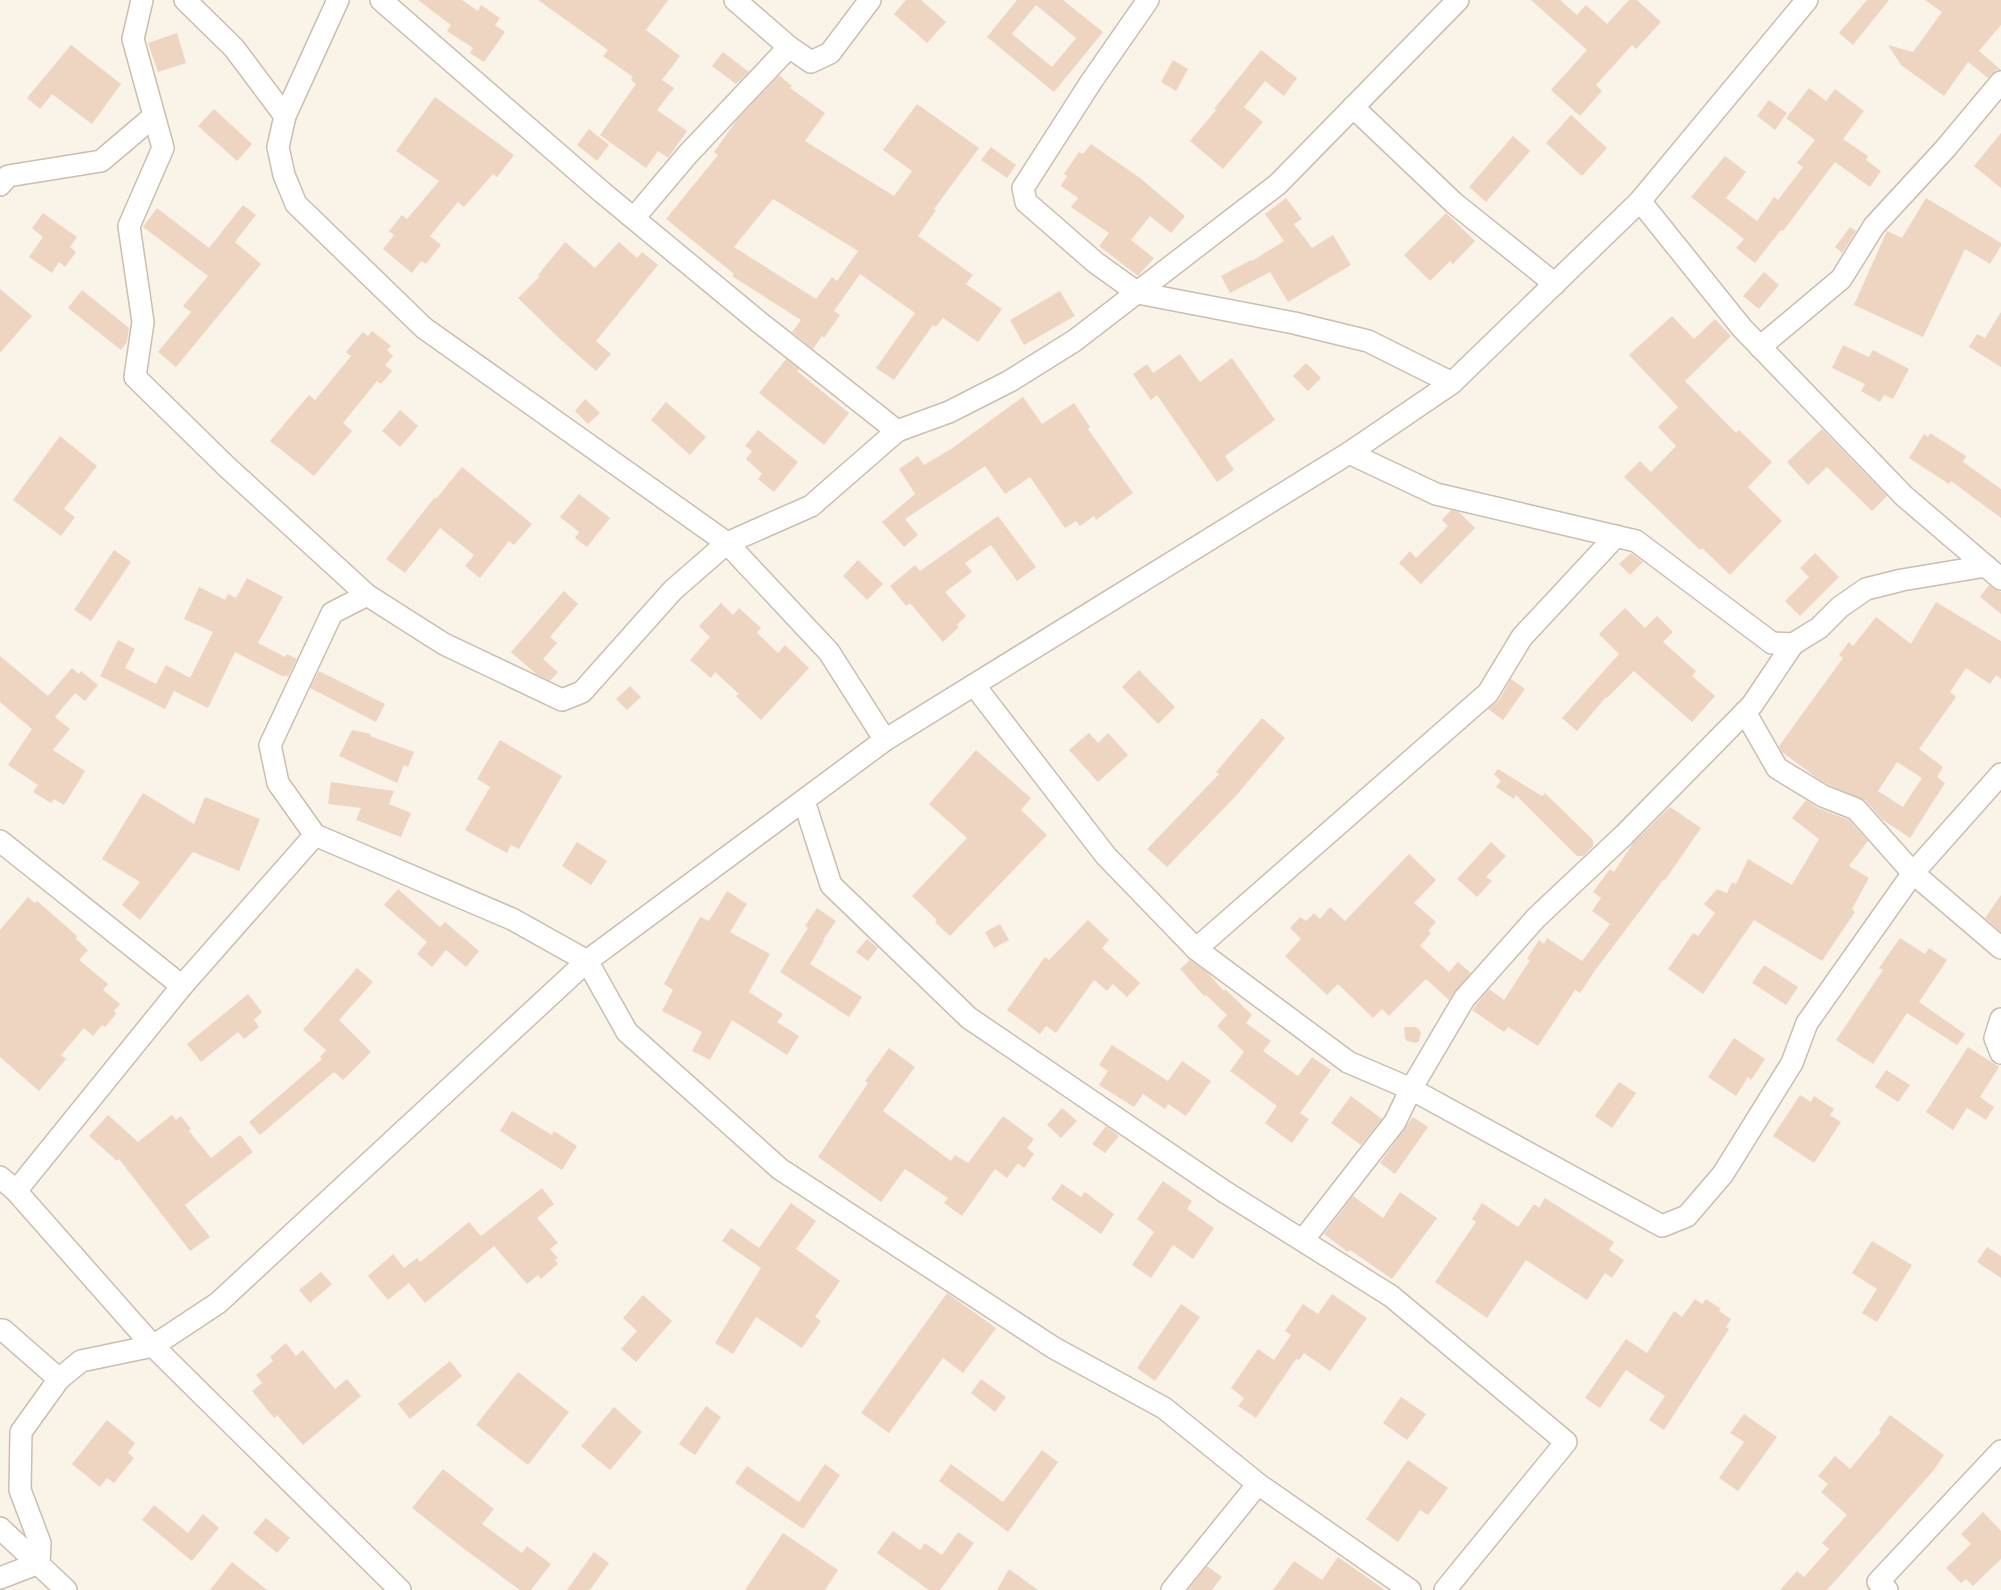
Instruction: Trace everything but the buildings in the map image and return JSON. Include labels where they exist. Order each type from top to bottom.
[{"type":"street","points":[[142,0],[133,39],[163,148],[130,226],[143,322],[134,377],[227,467],[367,595],[444,644],[562,700],[582,692],[672,590],[727,542],[811,506],[897,431],[949,412],[1010,381],[1074,341],[1278,184],[1458,0]]},
{"type":"street","points":[[185,0],[234,48],[285,116]]},
{"type":"street","points":[[338,0],[285,116],[278,147],[284,176],[296,204],[424,328],[727,542],[829,652],[885,740]]},
{"type":"street","points":[[380,0],[634,218],[759,322],[897,431]]},
{"type":"street","points":[[735,0],[789,46],[811,62],[830,53],[870,0]]},
{"type":"street","points":[[1148,0],[1091,82],[1023,188],[1026,202],[1096,263],[1138,293],[1294,323],[1368,341],[1452,383]]},
{"type":"street","points":[[39,1563],[40,1543],[20,1490],[21,1432],[59,1379],[81,1361],[153,1346],[218,1303],[587,961],[885,740],[1349,453],[1452,383],[1640,201],[1807,0]]},
{"type":"street","points":[[634,218],[688,154],[789,46]]},
{"type":"street","points":[[1760,347],[1841,279],[1874,226],[1945,149],[2001,82]]},
{"type":"street","points":[[1353,107],[1454,203],[1555,284]]},
{"type":"street","points":[[0,185],[8,176],[101,162],[154,116]]},
{"type":"street","points":[[1640,201],[1742,328],[1760,347],[1904,496],[1994,572]]},
{"type":"street","points":[[1349,453],[1436,494],[1636,541],[1772,644],[1793,644]]},
{"type":"street","points":[[1196,949],[1488,693],[1522,637],[1616,536]]},
{"type":"street","points":[[1303,1240],[1395,1122],[1411,1088],[1470,992],[1536,918],[1624,835],[1752,705],[1793,644],[1819,628],[1840,607],[1866,589],[1902,580],[1994,572]]},
{"type":"street","points":[[367,595],[332,612],[270,745],[278,783],[315,835],[512,919],[587,961],[627,1032],[780,1169],[1054,1348],[1164,1408],[1258,1484],[1410,1590]]},
{"type":"street","points":[[974,685],[1106,856],[1196,949],[1348,1062],[1411,1088],[1662,1226],[1688,1216],[1723,1174],[1792,1063],[1807,1023],[1913,873],[2001,774]]},
{"type":"street","points":[[1745,712],[1777,768],[1823,796],[1856,810],[1913,873],[2001,948]]},
{"type":"street","points":[[804,801],[831,886],[969,1018],[1225,1192],[1391,1296],[1566,1442],[1445,1590]]},
{"type":"street","points":[[16,1191],[182,986],[315,835]]},
{"type":"street","points":[[0,841],[182,986]]},
{"type":"street","points":[[2001,1018],[1995,1038],[2001,1053]]},
{"type":"street","points":[[0,1177],[16,1191],[153,1346],[400,1590]]},
{"type":"street","points":[[0,1330],[3,1330],[59,1379]]},
{"type":"street","points":[[1886,1590],[1878,1582],[2001,1451]]},
{"type":"street","points":[[1172,1590],[1258,1484]]},
{"type":"street","points":[[0,1528],[66,1590]]},
{"type":"street","points":[[0,1578],[39,1563]]}]
